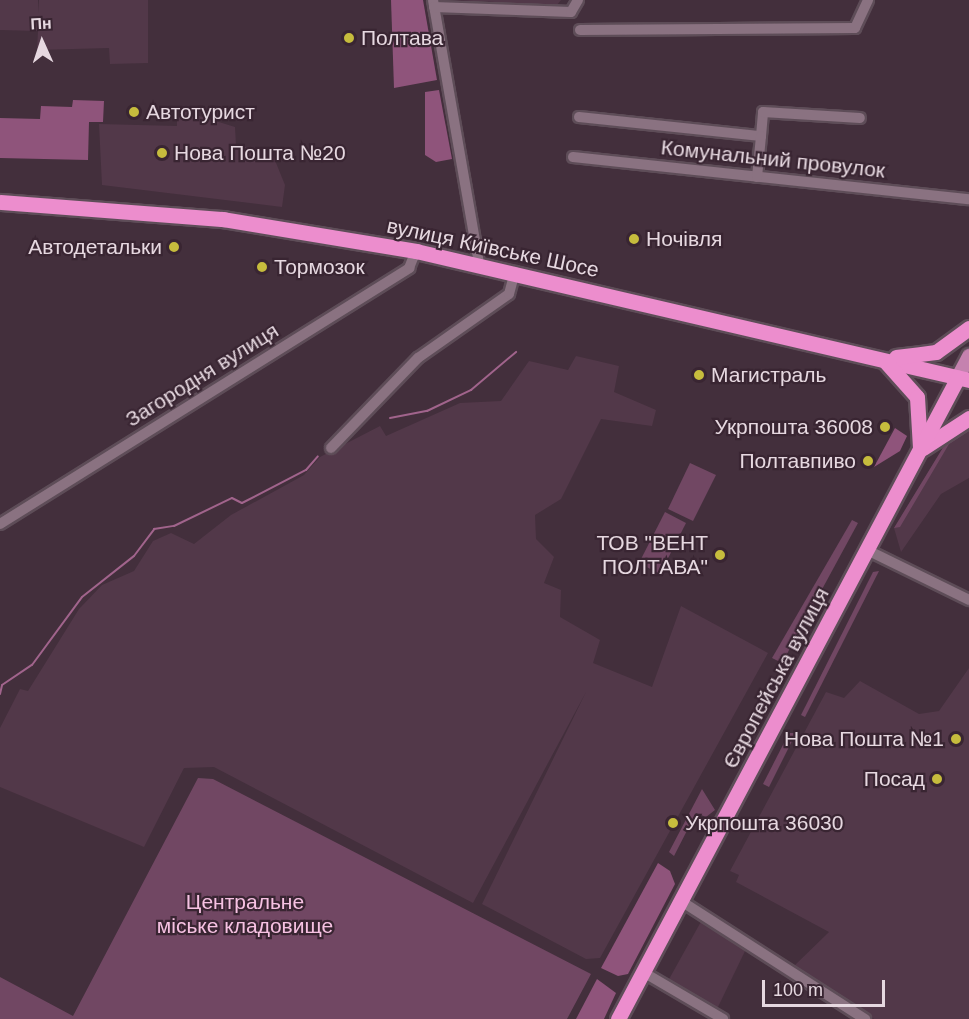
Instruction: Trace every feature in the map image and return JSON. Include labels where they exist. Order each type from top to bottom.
[{"type":"highway","name":"вулиця Київське Шосе","points":[[0,202],[223,219],[416,251],[515,272],[964,378]]},
{"type":"highway","points":[[881,358],[936,352],[969,328]]},
{"type":"highway","points":[[881,358],[917,397],[920,450],[969,418]]},
{"type":"highway","name":"Європейська вулиця","points":[[618,1019],[920,450],[964,378]]},
{"type":"main road","name":"Європейська вулиця","points":[[964,378],[969,356]]},
{"type":"street","points":[[479,264],[433,3],[571,12],[578,0]]},
{"type":"street","points":[[580,30],[855,28],[868,0]]},
{"type":"street","points":[[757,177],[763,112],[860,118]]},
{"type":"street","points":[[579,117],[761,136]]},
{"type":"street","name":"Комунальний провулок","points":[[573,157],[969,199]]},
{"type":"street","name":"Загородня вулиця","points":[[0,524],[409,268],[416,251]]},
{"type":"street","points":[[331,448],[418,358],[509,294],[515,272]]},
{"type":"street","points":[[867,550],[969,600]]},
{"type":"street","points":[[681,901],[865,1019]]},
{"type":"street","points":[[644,972],[723,1019]]},
{"type":"shaded area","points":[[0,0],[38,0],[38,13],[39,0],[148,0],[148,63],[110,64],[109,48],[37,50],[38,31],[0,30]]},
{"type":"shaded area","points":[[391,0],[423,0],[437,80],[394,88]]},
{"type":"shaded area","points":[[452,0],[561,0],[557,5]]},
{"type":"shaded area","points":[[439,90],[452,159],[436,162],[425,155],[425,92]]},
{"type":"shaded area","points":[[73,100],[104,101],[103,122],[89,122],[88,160],[0,158],[0,118],[40,119],[41,106],[72,107]]},
{"type":"shaded area","points":[[177,109],[235,127],[236,145],[272,153],[285,185],[282,207],[102,185],[99,124],[177,126]]},
{"type":"shaded area","points":[[576,356],[619,366],[614,392],[656,410],[652,426],[601,419],[561,499],[535,515],[536,539],[554,557],[544,583],[561,590],[560,617],[600,640],[593,663],[652,687],[681,606],[768,653],[600,958],[586,959],[482,904],[586,692],[473,903],[214,767],[184,768],[144,847],[0,787],[0,728],[20,689],[28,691],[79,609],[102,585],[134,571],[153,541],[171,533],[194,544],[231,515],[304,475],[320,457],[380,426],[386,436],[460,403],[501,401],[529,361],[568,370]]},
{"type":"shaded area","points":[[969,424],[969,478],[941,494],[901,552],[894,528],[947,441]]},
{"type":"shaded area","points":[[895,428],[907,436],[900,451],[874,467]]},
{"type":"shaded area","points":[[969,668],[969,1019],[874,1019],[794,966],[829,932],[736,882],[739,875],[730,871],[826,692],[844,698],[860,681],[919,714],[939,711]]},
{"type":"shaded area","points":[[658,863],[670,871],[675,884],[628,974],[618,976],[601,968]]},
{"type":"shaded area","points":[[703,918],[747,947],[717,1009],[668,981]]},
{"type":"shaded area","points":[[597,979],[616,993],[604,1019],[576,1019]]},
{"type":"green space","points":[[969,424],[969,431],[949,444],[900,527],[894,528],[947,441]]},
{"type":"green space","points":[[690,463],[716,475],[693,521],[668,509]]},
{"type":"green space","points":[[665,512],[686,523],[660,574],[639,563]]},
{"type":"green space","points":[[852,520],[858,523],[782,663],[772,658]]},
{"type":"green space","points":[[879,571],[805,717],[801,715],[873,572]]},
{"type":"green space","points":[[789,733],[796,733],[769,787],[763,784]]},
{"type":"green space","name":"Центральне міське кладовище","points":[[198,778],[213,779],[591,974],[567,1019],[0,1019],[0,977],[73,1016]]},
{"type":"green space","points":[[702,789],[715,810],[706,817],[696,813],[674,856],[669,852]]},
{"type":"waterway","points":[[390,418],[427,411],[471,390],[516,352]]},
{"type":"waterway","points":[[0,694],[2,685],[32,665],[82,597],[134,556],[154,529],[174,526],[232,498],[242,503],[306,470],[318,456]]},
{"type":"place","name":"Полтава","points":[[349,38]]},
{"type":"place","name":"Автотурист","points":[[134,112]]},
{"type":"place","name":"Нова Пошта №20","points":[[162,153]]},
{"type":"place","name":"Ночівля","points":[[634,239]]},
{"type":"place","name":"Автодетальки","points":[[174,247]]},
{"type":"place","name":"Тормозок","points":[[262,267]]},
{"type":"place","name":"Магистраль","points":[[699,375]]},
{"type":"place","name":"Укрпошта 36008","points":[[885,427]]},
{"type":"place","name":"Полтавпиво","points":[[868,461]]},
{"type":"place","name":"ТОВ \"ВЕНТ ПОЛТАВА\"","points":[[720,555]]},
{"type":"place","name":"Нова Пошта №1","points":[[956,739]]},
{"type":"place","name":"Посад","points":[[937,779]]},
{"type":"place","name":"Укрпошта 36030","points":[[673,823]]}]
